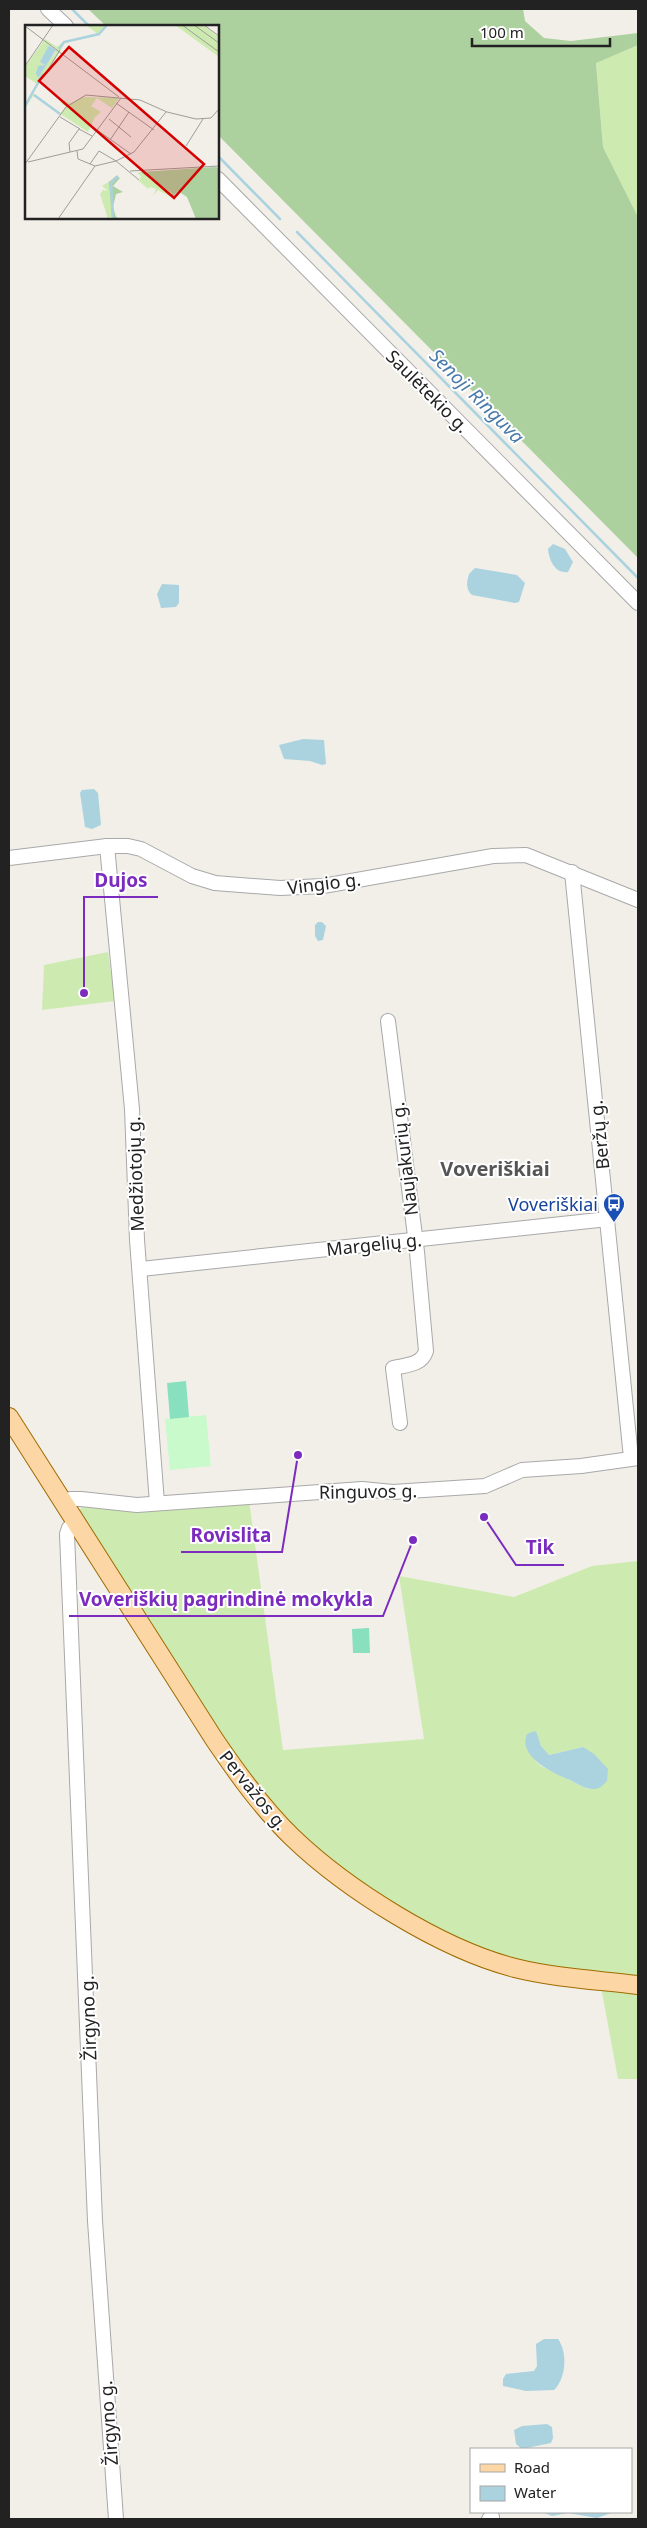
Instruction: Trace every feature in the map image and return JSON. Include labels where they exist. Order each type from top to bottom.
[{"type":"main road","name":"Pervažos g.","points":[[9,1417],[238,1775],[292,1836],[320,1861],[409,1922],[468,1952],[516,1968],[638,1985]]},
{"type":"street","points":[[48,9],[65,25]]},
{"type":"street","name":"Saulėtekio g.","points":[[219,180],[638,603]]},
{"type":"street","name":"Vingio g.","points":[[9,858],[107,846],[128,846],[141,849],[192,876],[215,883],[260,887],[323,886],[493,856],[526,855],[638,900]]},
{"type":"street","name":"Medžiotojų g.","points":[[107,846],[132,1109],[137,1240],[157,1503]]},
{"type":"street","name":"Beržų g.","points":[[572,872],[634,1458]]},
{"type":"street","name":"Naujakurių g.","points":[[388,1021],[426,1351],[424,1358],[418,1362],[393,1368],[400,1423]]},
{"type":"street","name":"Margelių g.","points":[[140,1269],[608,1219]]},
{"type":"street","name":"Ringuvos g.","points":[[65,1502],[70,1499],[81,1499],[127,1504],[157,1503],[362,1489],[393,1492],[485,1486],[522,1470],[582,1466],[634,1458]]},
{"type":"street","name":"Žirgyno g.","points":[[77,1521],[69,1528],[67,1534],[95,2222],[116,2519]]},
{"type":"green space","points":[[88,9],[523,9],[525,21],[544,38],[571,41],[638,33],[638,45],[596,63],[603,147],[638,217],[638,558],[219,136],[219,25],[105,25]]},
{"type":"green space","points":[[638,45],[638,217],[603,147],[596,62]]},
{"type":"green space","points":[[108,952],[115,1001],[42,1010],[44,965]]},
{"type":"green space","points":[[186,1381],[189,1417],[170,1419],[167,1383]]},
{"type":"green space","points":[[206,1415],[211,1466],[170,1470],[165,1419]]},
{"type":"green space","points":[[249,1500],[283,1750],[424,1739],[399,1576],[514,1597],[592,1566],[638,1561],[638,1981],[500,1959],[417,1921],[312,1850],[248,1780],[78,1512],[83,1505]],"holes":[[[537,1733],[541,1746],[549,1755],[583,1747],[594,1789],[588,1789],[541,1766],[535,1760]]]},
{"type":"green space","points":[[369,1628],[370,1653],[353,1653],[352,1629]]},
{"type":"green space","points":[[601,1987],[638,1991],[638,2079],[618,2079]]},
{"type":"water","points":[[553,544],[565,549],[573,562],[568,572],[556,569],[551,562],[548,549]]},
{"type":"water","points":[[475,568],[517,575],[525,583],[519,602],[515,603],[472,595],[467,588],[467,582],[469,574]]},
{"type":"water","points":[[162,584],[179,585],[179,603],[176,607],[161,608],[157,594]]},
{"type":"water","points":[[303,739],[324,740],[326,764],[284,759],[279,745]]},
{"type":"water","points":[[94,789],[98,793],[101,825],[92,829],[85,827],[80,793],[82,790]]},
{"type":"water","points":[[318,922],[322,922],[326,926],[323,940],[318,941],[315,936],[315,925]]},
{"type":"water","points":[[535,1731],[541,1746],[549,1755],[583,1747],[594,1754],[608,1769],[607,1781],[601,1787],[588,1789],[540,1764],[533,1758],[525,1743],[527,1734]]},
{"type":"water","points":[[544,2339],[558,2339],[563,2351],[563,2372],[554,2390],[526,2391],[503,2386],[503,2379],[506,2374],[534,2371],[537,2366],[536,2344]]},
{"type":"water","points":[[547,2424],[552,2427],[553,2438],[551,2443],[521,2448],[516,2444],[514,2430],[522,2426]]},
{"type":"water","points":[[544,2513],[568,2513],[552,2516]]},
{"type":"water","points":[[568,2513],[611,2513],[597,2518]]},
{"type":"waterway","name":"Senoji Ringuva","points":[[72,9],[88,25]]},
{"type":"waterway","name":"Senoji Ringuva","points":[[219,157],[280,219]]},
{"type":"waterway","name":"Senoji Ringuva","points":[[297,232],[638,578]]},
{"type":"place","name":"Dujos","points":[[84,993]]},
{"type":"place","name":"Voveriškiai","points":[[614,1223]]},
{"type":"place","name":"Rovislita","points":[[298,1455]]},
{"type":"place","name":"Tik","points":[[484,1517]]},
{"type":"place","name":"Voveriškių pagrindinė mokykla","points":[[413,1540]]},
{"type":"district","name":"Voveriškiai","points":[[495,1168]]}]
